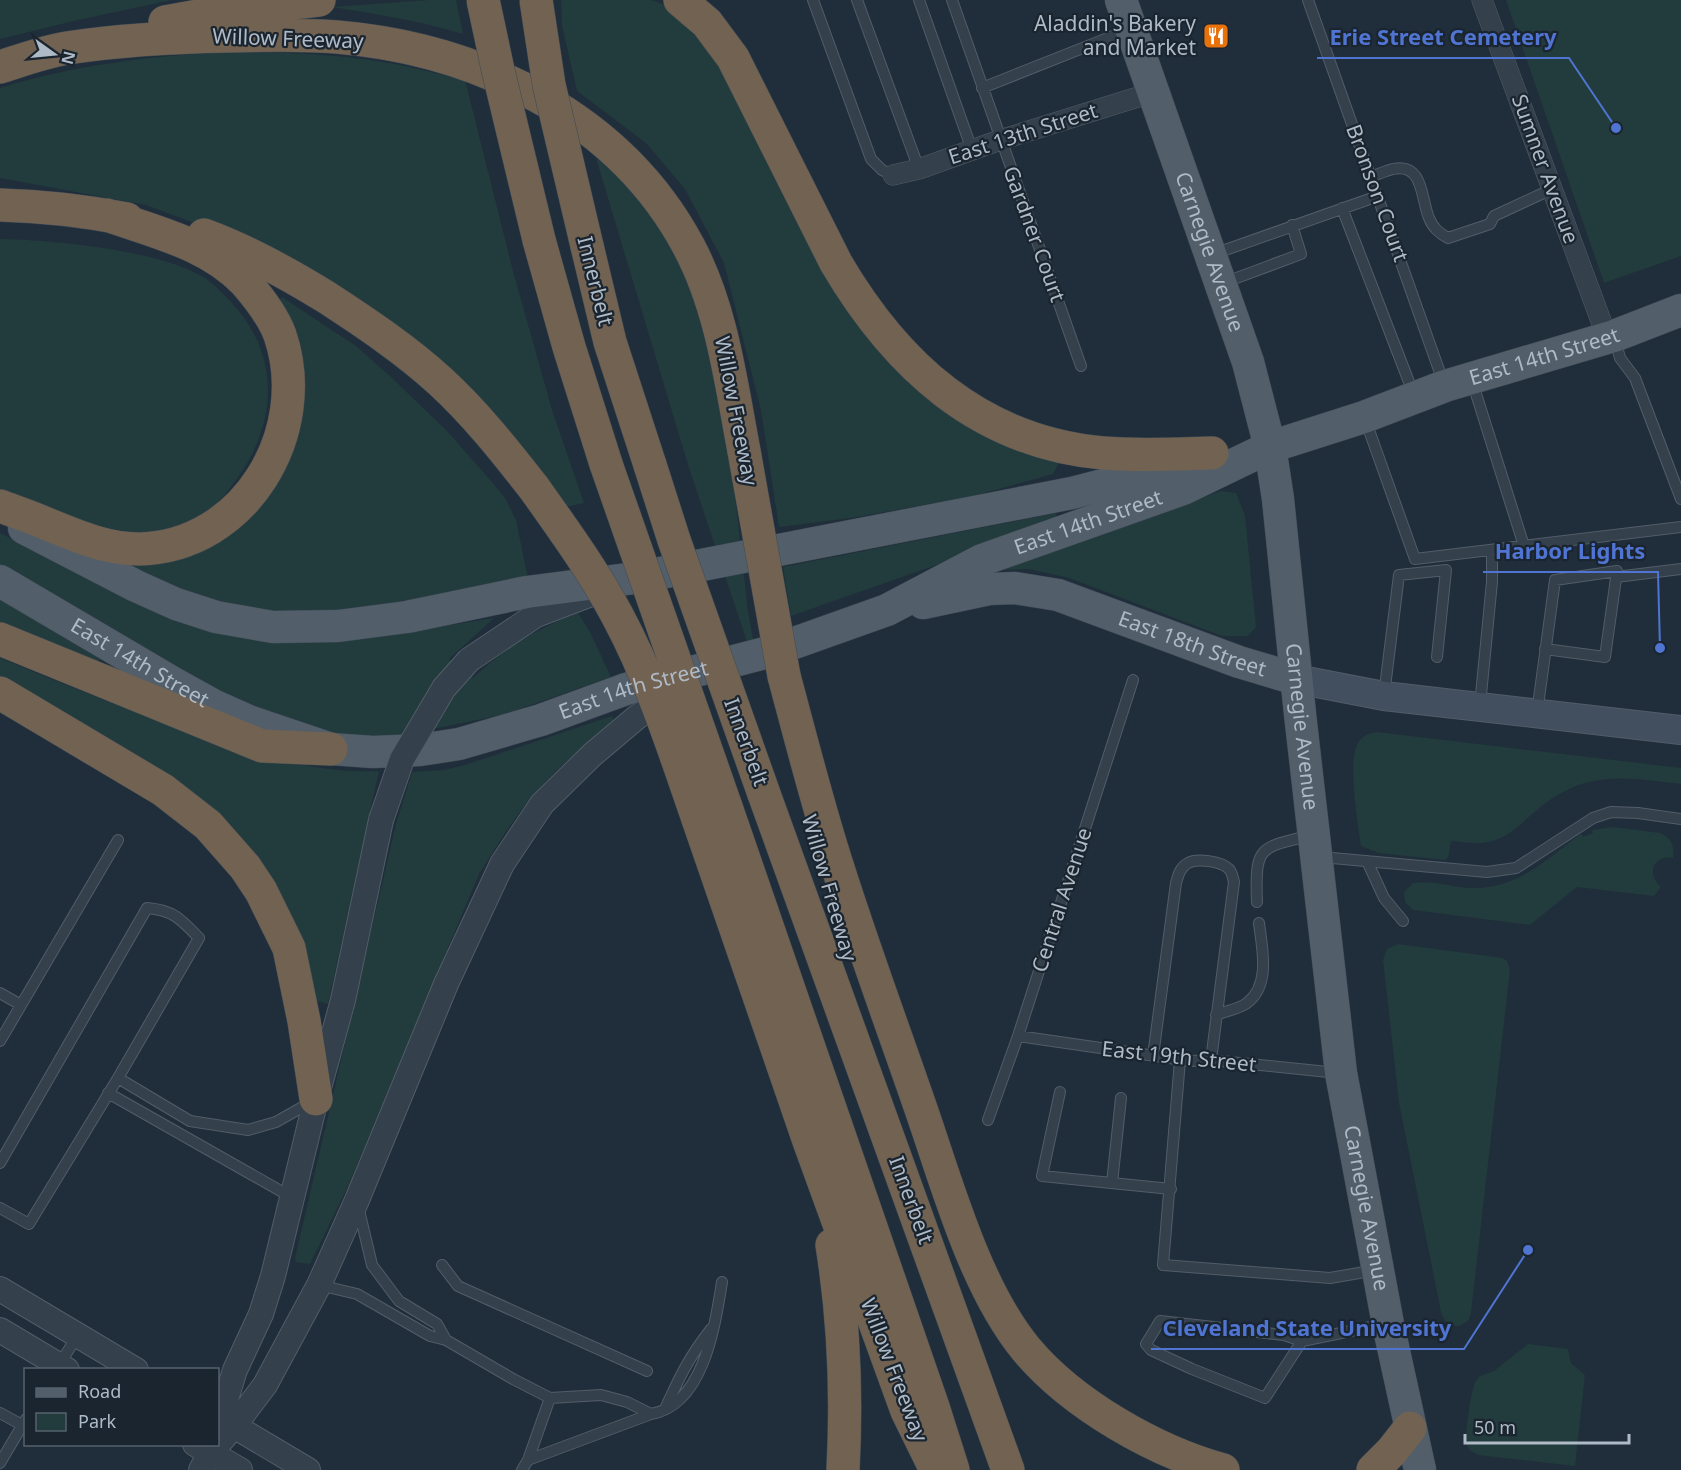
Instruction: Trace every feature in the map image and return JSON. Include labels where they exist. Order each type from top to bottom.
[{"type":"highway","points":[[65,49],[182,18],[319,0]]},
{"type":"highway","name":"Innerbelt","points":[[483,0],[539,240],[569,346],[712,813],[929,1395],[952,1470]]},
{"type":"highway","name":"Innerbelt","points":[[536,0],[549,85],[610,342],[674,540],[1008,1470]]},
{"type":"highway","points":[[681,0],[707,23],[733,58],[836,263],[853,292],[883,333],[941,389],[972,412],[1004,429],[1040,442],[1102,453],[1212,453]]},
{"type":"highway","name":"Willow Freeway","points":[[0,67],[65,49],[178,37],[298,36],[336,37],[376,42],[457,60],[523,88],[584,124],[617,151],[645,181],[668,212],[690,248],[718,323],[744,451],[777,664],[805,779],[831,906],[919,1159],[956,1322]]},
{"type":"highway","name":"Willow Freeway","points":[[0,205],[33,206],[107,215],[191,231],[220,241],[272,265],[353,315],[441,382],[486,429],[534,488],[596,580],[634,648],[664,720],[712,813],[809,1141],[907,1411],[936,1470]]},
{"type":"highway","points":[[0,507],[103,545],[140,549],[161,546],[199,534],[234,510],[249,496],[261,479],[281,440],[287,418],[289,397],[285,356],[270,314],[258,298],[226,265],[207,253],[107,215]]},
{"type":"highway","points":[[0,639],[262,746],[331,749]]},
{"type":"highway","points":[[0,693],[163,790],[208,825],[245,867],[267,900],[289,948],[304,1021],[316,1099]]},
{"type":"highway","points":[[805,779],[957,1214],[981,1272],[1010,1327],[1043,1368],[1094,1408],[1154,1443],[1186,1458],[1223,1470]]},
{"type":"highway","points":[[809,1141],[829,1231],[841,1316],[845,1397],[843,1470]]},
{"type":"highway","points":[[1373,1470],[1410,1428]]},
{"type":"main road","name":"Carnegie Avenue","points":[[1126,14],[1248,362],[1270,447],[1278,499],[1341,1073],[1388,1324],[1420,1470]]},
{"type":"main road","name":"East 14th Street","points":[[0,581],[213,705],[251,722],[331,749],[373,753],[420,750],[459,744],[541,720],[626,689],[777,664],[982,560],[1183,489],[1270,447],[1364,417],[1458,382],[1611,337],[1680,313]]},
{"type":"main road","name":"East 14th Street","points":[[0,514],[136,586],[176,604],[216,617],[273,627],[338,627],[374,623],[527,592],[635,578],[1072,493],[1142,475],[1212,453],[1270,447]]},
{"type":"main road","name":"East 18th Street","points":[[887,610],[989,589],[1016,588],[1039,591],[1083,602],[1239,662],[1296,679],[1384,696],[1681,730]]},
{"type":"street","name":"Sumner Avenue","points":[[1482,0],[1552,189],[1611,337]]},
{"type":"street","name":"East 13th Street","points":[[893,175],[919,169],[1000,140],[1154,92]]},
{"type":"street","points":[[222,1421],[235,1370],[261,1314],[273,1276],[316,1099],[343,1000],[381,820],[402,759],[444,688],[469,660],[536,615],[635,578]]},
{"type":"street","points":[[222,1421],[265,1385],[318,1285],[357,1200],[446,984],[502,864],[542,804],[592,755],[637,717],[681,690],[777,664]]},
{"type":"street","points":[[0,1289],[133,1368]]},
{"type":"street","points":[[0,1330],[61,1368]]},
{"type":"street","points":[[222,1421],[308,1470]]},
{"type":"street","points":[[205,1453],[240,1470]]},
{"type":"lane","points":[[813,0],[871,159],[882,170],[893,175]]},
{"type":"lane","points":[[857,0],[919,169]]},
{"type":"lane","points":[[919,0],[972,150]]},
{"type":"lane","name":"Gardner Court","points":[[952,0],[1081,366]]},
{"type":"lane","name":"Bronson Court","points":[[1308,0],[1378,196],[1458,382],[1524,546]]},
{"type":"lane","points":[[982,88],[1126,14]]},
{"type":"lane","points":[[1371,177],[1395,169],[1407,169],[1415,174],[1429,218],[1437,232],[1448,238],[1490,224],[1494,216],[1552,189]]},
{"type":"lane","points":[[1215,270],[1292,225],[1378,196]]},
{"type":"lane","points":[[1342,208],[1414,398]]},
{"type":"lane","points":[[1215,270],[1301,254],[1292,225]]},
{"type":"lane","points":[[1611,337],[1620,357],[1635,378],[1681,499]]},
{"type":"lane","points":[[1364,417],[1415,559],[1681,527]]},
{"type":"lane","points":[[1480,707],[1492,582],[1492,550]]},
{"type":"lane","points":[[1437,657],[1448,555]]},
{"type":"lane","points":[[1616,577],[1681,569]]},
{"type":"lane","points":[[1384,696],[1399,575],[1446,570]]},
{"type":"lane","points":[[1537,714],[1545,649],[1555,580],[1617,572],[1605,657],[1545,649]]},
{"type":"lane","name":"Central Avenue","points":[[988,1120],[1018,1036],[1133,680]]},
{"type":"lane","points":[[1257,902],[1257,864],[1261,853],[1270,846],[1315,846],[1368,861],[1487,872],[1516,868],[1593,818],[1611,812],[1681,819]]},
{"type":"lane","points":[[0,1041],[118,840]]},
{"type":"lane","points":[[1153,1056],[1179,871],[1189,862],[1204,861],[1227,867],[1231,870],[1234,882],[1211,1060]]},
{"type":"lane","points":[[1368,861],[1383,897],[1404,921]]},
{"type":"lane","points":[[0,1163],[147,908],[163,909],[182,920],[199,938],[118,1078],[29,1224],[0,1208]]},
{"type":"lane","points":[[1216,1015],[1246,1004],[1259,990],[1262,977],[1259,923]]},
{"type":"lane","points":[[0,993],[21,1005]]},
{"type":"lane","name":"East 19th Street","points":[[1018,1036],[1180,1060],[1211,1060],[1341,1073]]},
{"type":"lane","points":[[1180,1060],[1163,1264],[1330,1278],[1378,1269]]},
{"type":"lane","points":[[118,1078],[190,1121],[248,1130],[276,1122],[316,1099]]},
{"type":"lane","points":[[1060,1092],[1042,1176],[1171,1189]]},
{"type":"lane","points":[[108,1093],[293,1198]]},
{"type":"lane","points":[[1112,1183],[1122,1098]]},
{"type":"lane","points":[[357,1200],[372,1264],[399,1301],[437,1324],[446,1340]]},
{"type":"lane","points":[[442,1265],[458,1286],[648,1371]]},
{"type":"lane","points":[[528,1460],[651,1414],[664,1412],[687,1391],[703,1366],[716,1323],[722,1282]]},
{"type":"lane","points":[[318,1285],[357,1294],[430,1336],[446,1340],[550,1398],[601,1395],[627,1402],[651,1414]]},
{"type":"lane","points":[[1302,1341],[1265,1398],[1192,1369],[1151,1350],[1146,1344],[1160,1321],[1284,1335],[1302,1341],[1388,1324]]},
{"type":"lane","points":[[664,1412],[692,1353],[716,1323]]},
{"type":"lane","points":[[61,1368],[78,1335]]},
{"type":"lane","points":[[522,1470],[528,1460],[550,1398]]},
{"type":"lane","points":[[0,1413],[24,1422],[0,1463]]},
{"type":"green space","points":[[0,0],[172,0],[0,39]]},
{"type":"green space","points":[[456,0],[463,34],[381,15],[332,7]]},
{"type":"green space","points":[[561,0],[651,0],[673,8],[704,39],[806,225],[1007,445],[1039,458],[1060,461],[1053,474],[973,496],[851,518],[779,527],[761,410],[724,263],[685,189],[646,143],[577,91],[562,26]]},
{"type":"green space","points":[[1506,0],[1681,0],[1681,256],[1604,283]]},
{"type":"green space","points":[[228,52],[299,53],[352,58],[394,64],[465,80],[513,271],[552,410],[584,503],[566,507],[532,465],[247,243],[146,205],[0,178],[0,88],[56,73],[113,63]]},
{"type":"green space","points":[[596,158],[617,171],[656,212],[710,326],[736,504],[748,612],[755,649],[750,651],[688,465]]},
{"type":"green space","points":[[0,239],[108,249],[165,261],[208,280],[231,302],[247,323],[259,344],[266,367],[268,390],[266,413],[260,436],[250,458],[229,490],[207,512],[180,526],[133,539],[0,493]]},
{"type":"green space","points":[[282,297],[356,346],[447,431],[491,481],[505,498],[516,520],[528,579],[347,612],[252,611],[185,594],[112,557],[130,559],[275,477],[275,303]]},
{"type":"green space","points":[[1221,491],[1236,493],[1245,516],[1256,627],[1248,636],[1222,636],[1069,578],[1029,569],[1004,570],[1002,566]]},
{"type":"green space","points":[[1056,513],[1056,523],[791,616],[783,567]]},
{"type":"green space","points":[[0,533],[140,604],[285,640],[353,640],[494,618],[449,659],[473,678],[522,640],[578,613],[590,632],[611,677],[502,715],[397,736],[328,732],[239,706],[0,569]]},
{"type":"green space","points":[[0,599],[100,659],[96,666],[0,627]]},
{"type":"green space","points":[[0,658],[147,716],[263,755],[308,766],[379,771],[328,1004],[313,1000],[254,863],[0,682]]},
{"type":"green space","points":[[612,716],[615,723],[564,764],[524,806],[479,874],[348,1186],[310,1264],[296,1262],[295,1258],[396,824],[412,772],[444,770],[465,765]]},
{"type":"green space","points":[[1377,732],[1681,768],[1681,784],[1642,779],[1589,782],[1556,796],[1499,839],[1482,843],[1451,841],[1448,857],[1445,860],[1379,853],[1361,846],[1353,778],[1353,764],[1358,743],[1366,735]]},
{"type":"green space","points":[[1613,827],[1660,833],[1671,843],[1673,858],[1661,859],[1654,866],[1654,877],[1661,887],[1654,896],[1577,887],[1530,925],[1413,910],[1405,902],[1404,892],[1413,883],[1434,883],[1469,888],[1486,887],[1515,879],[1541,864],[1579,835],[1582,834],[1583,837],[1593,833],[1592,830]]},
{"type":"green space","points":[[1398,944],[1503,958],[1507,961],[1510,970],[1471,1313],[1468,1321],[1459,1326],[1447,1322],[1441,1312],[1399,1103],[1383,960],[1387,949]]},
{"type":"green space","points":[[1528,1344],[1568,1349],[1571,1363],[1585,1375],[1575,1466],[1478,1455],[1467,1445],[1468,1414],[1475,1382],[1480,1376],[1494,1371]]},
{"type":"place","name":"Aladdin's Bakery and Market","points":[[1216,36]]},
{"type":"place","name":"Erie Street Cemetery","points":[[1616,128]]},
{"type":"place","name":"Harbor Lights","points":[[1660,648]]},
{"type":"place","name":"Cleveland State University","points":[[1528,1250]]}]
